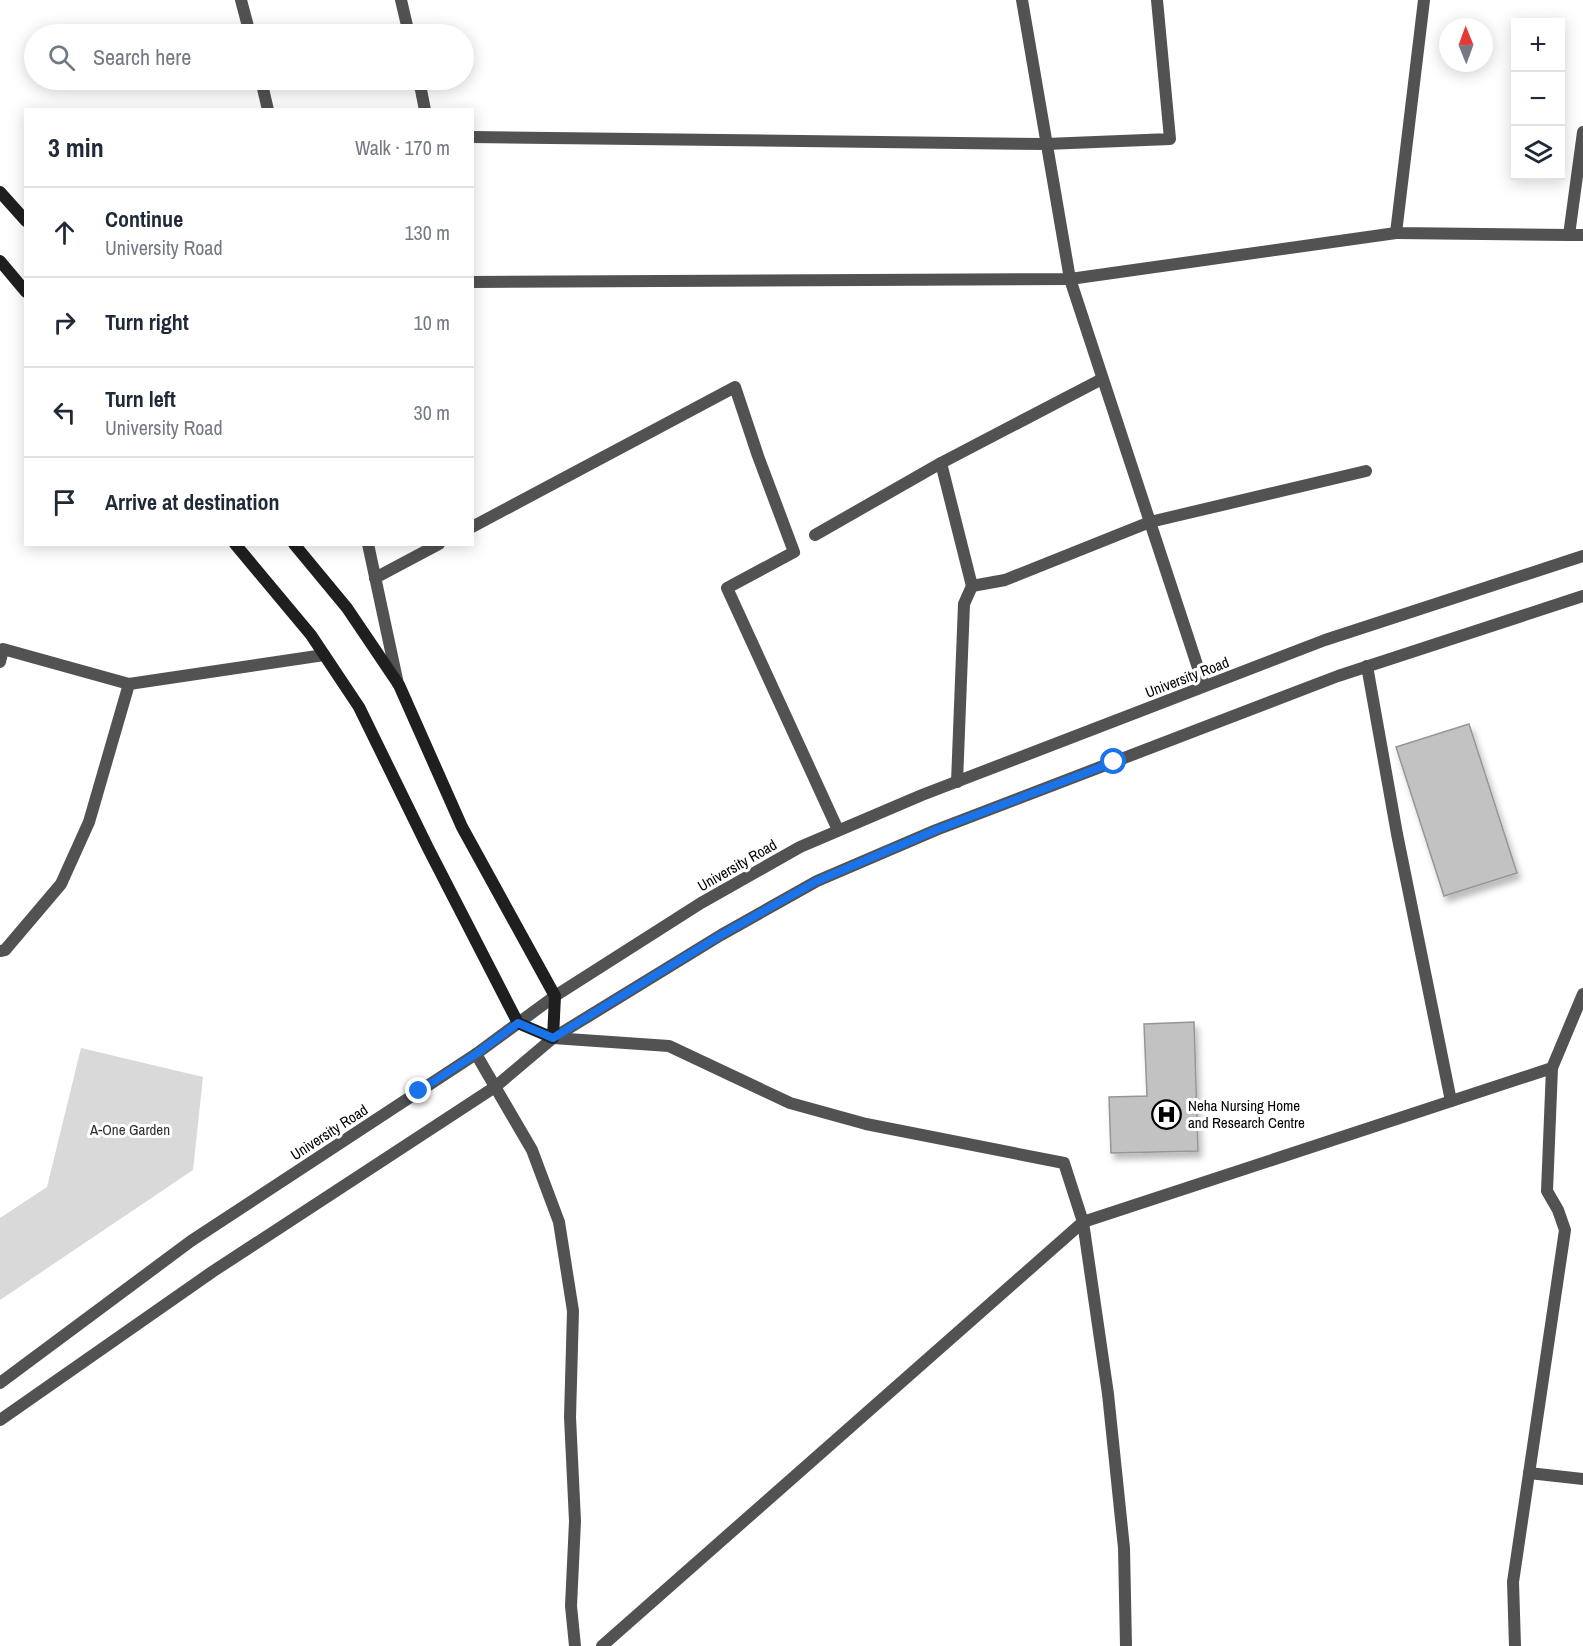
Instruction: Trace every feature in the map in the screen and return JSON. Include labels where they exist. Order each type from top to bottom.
[{"type":"main road","points":[[0,192],[24,219]]},
{"type":"main road","points":[[0,261],[24,290]]},
{"type":"main road","points":[[237,546],[311,635],[359,707],[518,1023],[553,1038],[555,996],[462,827],[399,685],[347,608],[296,546]]},
{"type":"street","points":[[241,0],[247,24]]},
{"type":"street","points":[[401,0],[407,24]]},
{"type":"street","points":[[1022,0],[1070,279],[1204,686]]},
{"type":"street","points":[[474,137],[1046,144],[1170,139],[1157,0]]},
{"type":"street","points":[[1396,232],[1424,0]]},
{"type":"street","points":[[263,90],[268,108]]},
{"type":"street","points":[[420,90],[425,108]]},
{"type":"street","points":[[1569,235],[1583,132]]},
{"type":"street","points":[[474,282],[1070,279],[1396,232],[1583,235]]},
{"type":"street","points":[[815,536],[941,463],[1102,379]]},
{"type":"street","points":[[474,526],[735,387],[794,552],[727,588],[838,830]]},
{"type":"street","points":[[941,463],[972,586],[964,604],[957,782]]},
{"type":"street","points":[[972,586],[1005,580],[1150,522],[1366,471]]},
{"type":"street","points":[[368,546],[399,685]]},
{"type":"street","points":[[375,578],[435,546]]},
{"type":"street","name":"University Road","points":[[0,1383],[190,1241],[476,1054],[555,996],[701,903],[800,847],[957,782],[1325,640],[1583,556]]},
{"type":"street","points":[[0,1420],[212,1272],[495,1087],[553,1038],[721,935],[817,881],[936,830],[1327,680],[1583,596]]},
{"type":"street","points":[[0,662],[3,650],[129,684],[324,655]]},
{"type":"street","points":[[1367,666],[1397,834],[1452,1101]]},
{"type":"street","points":[[0,951],[5,950],[61,884],[88,822],[129,684]]},
{"type":"street","points":[[1515,1646],[1513,1582],[1565,1230],[1558,1210],[1547,1191],[1552,1068],[1583,994]]},
{"type":"street","points":[[553,1038],[669,1046],[790,1103],[866,1124],[1064,1163],[1083,1222],[1108,1394],[1124,1548],[1126,1646]]},
{"type":"street","points":[[476,1054],[532,1150],[559,1222],[573,1311],[570,1417],[575,1521],[571,1606],[575,1646]]},
{"type":"street","points":[[602,1646],[1083,1222],[1552,1068]]},
{"type":"street","points":[[1529,1473],[1583,1479]]},
{"type":"green space","name":"A-One Garden","points":[[81,1048],[203,1077],[193,1170],[0,1300],[0,1218],[47,1187]]},
{"type":"building","points":[[1469,724],[1517,873],[1444,896],[1396,747]]},
{"type":"building","points":[[1194,1022],[1198,1151],[1111,1153],[1109,1097],[1147,1096],[1144,1024]]},
{"type":"place","name":"Neha Nursing Home and Research Centre","points":[[1167,1114]]},
{"type":"route","points":[[419,1091],[518,1023],[553,1038],[721,935],[817,881],[936,830],[1114,762]]}]
